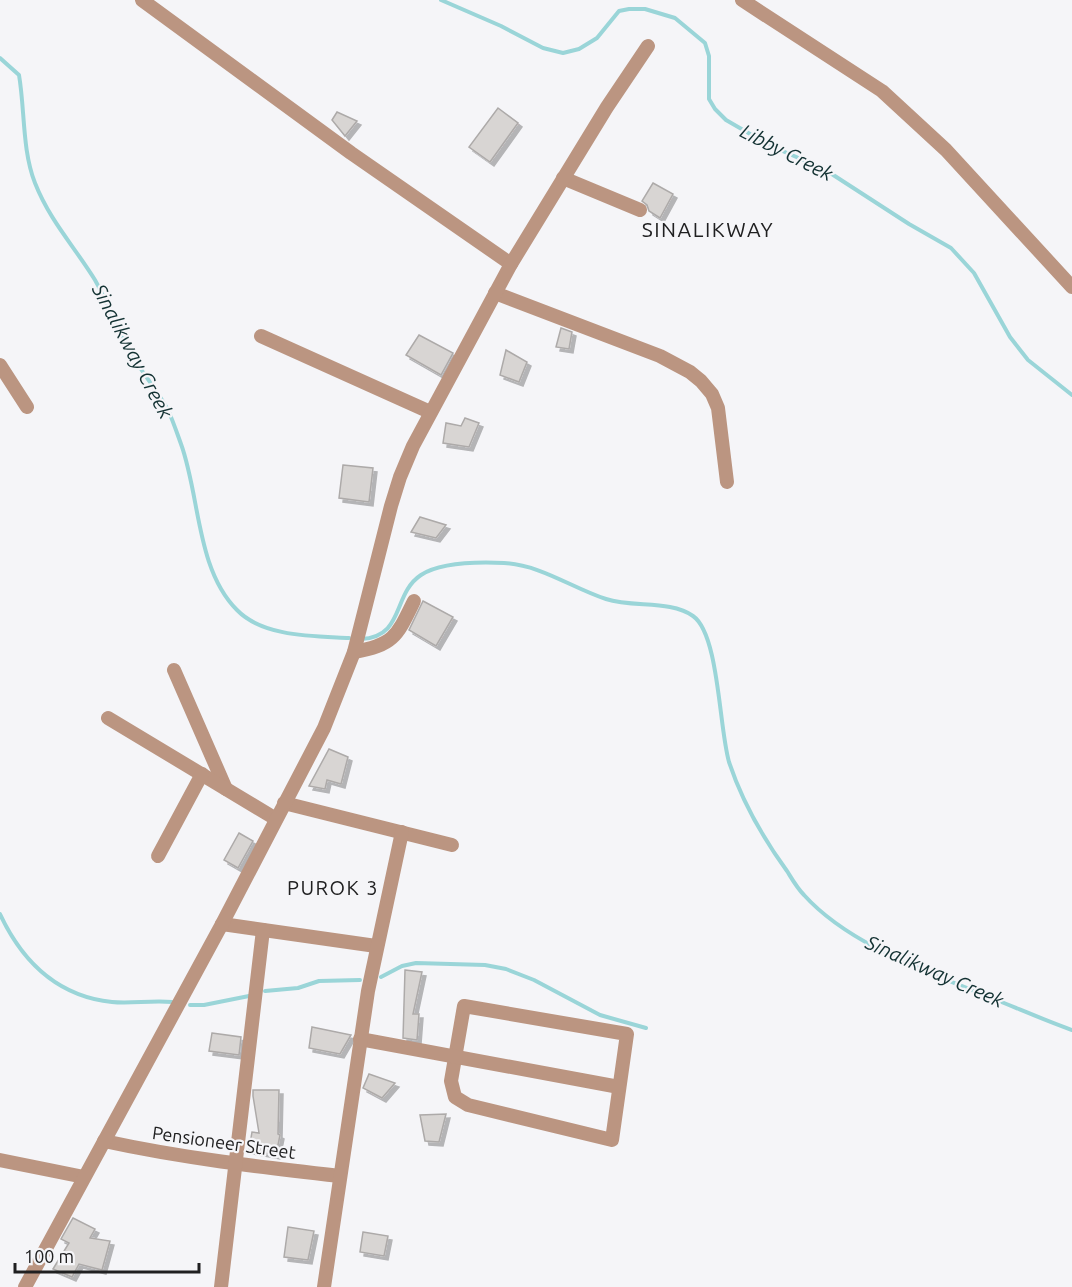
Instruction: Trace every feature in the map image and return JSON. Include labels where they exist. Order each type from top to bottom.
[{"type":"street","points":[[142,0],[351,153],[511,264]]},
{"type":"street","points":[[742,0],[882,91],[946,150],[1072,287]]},
{"type":"street","points":[[28,1287],[324,728],[354,652],[400,477],[430,412],[511,264],[562,178],[648,46]]},
{"type":"street","points":[[562,178],[640,210]]},
{"type":"street","points":[[495,293],[660,356],[690,372],[712,394],[718,408],[727,482]]},
{"type":"street","points":[[261,336],[430,412]]},
{"type":"street","points":[[0,364],[27,407]]},
{"type":"street","points":[[354,652],[384,645],[394,638],[402,627],[414,601]]},
{"type":"street","points":[[174,670],[226,789]]},
{"type":"street","points":[[108,718],[276,819]]},
{"type":"street","points":[[158,856],[202,774]]},
{"type":"street","points":[[284,803],[452,845]]},
{"type":"street","points":[[324,1287],[360,1039],[376,946],[402,832]]},
{"type":"street","points":[[222,924],[376,946]]},
{"type":"street","points":[[221,1287],[263,930]]},
{"type":"street","points":[[464,1006],[627,1034],[620,1087],[612,1140],[460,1102],[452,1089],[464,1006]]},
{"type":"street","points":[[360,1039],[620,1087]]},
{"type":"street","name":"Pensioneer Street","points":[[104,1140],[151,1151],[235,1164],[340,1176]]},
{"type":"street","points":[[0,1160],[84,1178]]},
{"type":"building","points":[[498,108],[518,123],[490,162],[469,147]]},
{"type":"building","points":[[337,112],[357,121],[345,136],[332,120]]},
{"type":"building","points":[[653,183],[673,194],[660,218],[649,211],[647,205],[642,201]]},
{"type":"building","points":[[561,328],[572,332],[569,349],[556,347]]},
{"type":"building","points":[[419,335],[453,353],[441,375],[406,355]]},
{"type":"building","points":[[506,350],[527,362],[519,382],[500,375]]},
{"type":"building","points":[[465,418],[479,423],[469,447],[443,443],[446,423],[461,426]]},
{"type":"building","points":[[343,465],[373,468],[369,502],[339,498]]},
{"type":"building","points":[[420,517],[446,525],[436,538],[411,532]]},
{"type":"building","points":[[423,601],[453,617],[436,646],[409,630]]},
{"type":"building","points":[[329,749],[348,757],[341,784],[327,780],[325,789],[309,786]]},
{"type":"building","points":[[239,833],[253,841],[238,868],[224,860]]},
{"type":"building","points":[[405,970],[422,972],[413,1014],[419,1014],[417,1040],[403,1038]]},
{"type":"building","points":[[312,1027],[351,1035],[340,1054],[309,1048]]},
{"type":"building","points":[[212,1033],[241,1037],[239,1055],[209,1051]]},
{"type":"building","points":[[369,1074],[395,1083],[382,1098],[363,1088]]},
{"type":"building","points":[[253,1090],[279,1090],[278,1134],[280,1135],[276,1155],[249,1150],[252,1132],[259,1133]]},
{"type":"building","points":[[446,1114],[439,1142],[425,1141],[420,1115]]},
{"type":"building","points":[[73,1218],[95,1229],[90,1238],[110,1241],[102,1270],[79,1264],[72,1277],[53,1269],[69,1243],[61,1239]]},
{"type":"building","points":[[288,1227],[314,1231],[308,1260],[284,1257]]},
{"type":"building","points":[[363,1232],[388,1236],[384,1256],[360,1252]]},
{"type":"waterway","name":"Libby Creek","points":[[441,0],[501,26],[543,48],[563,53],[579,49],[597,38],[619,11],[645,9],[675,18],[705,43],[709,56],[709,99],[726,120],[771,146],[824,169],[909,224],[951,248],[974,273],[1010,337],[1028,360],[1072,395]]},
{"type":"waterway","name":"Sinalikway Creek","points":[[0,58],[19,75],[28,157],[41,197],[95,280],[129,350],[170,414],[187,464],[206,553],[224,593],[237,610],[248,619],[261,625],[290,633],[349,638]]},
{"type":"waterway","name":"Sinalikway Creek","points":[[361,639],[385,631],[392,623],[412,583],[421,575],[450,565],[473,563],[518,565],[544,572],[606,599],[684,611],[693,616],[702,626],[708,642],[717,683],[726,747],[734,777],[762,832],[801,892],[822,913],[866,943],[941,978],[1072,1030]]},
{"type":"waterway","points":[[0,914],[19,947],[31,961],[58,984],[74,992],[112,1002],[172,1002]]},
{"type":"waterway","points":[[381,977],[402,966],[416,963],[485,965],[506,969],[534,980],[600,1015],[646,1028]]},
{"type":"waterway","points":[[265,991],[298,988],[319,981],[360,980]]},
{"type":"waterway","points":[[190,1005],[204,1005],[249,996]]},
{"type":"district","name":"SINALIKWAY","points":[[708,229]]},
{"type":"district","name":"PUROK 3","points":[[333,887]]}]
